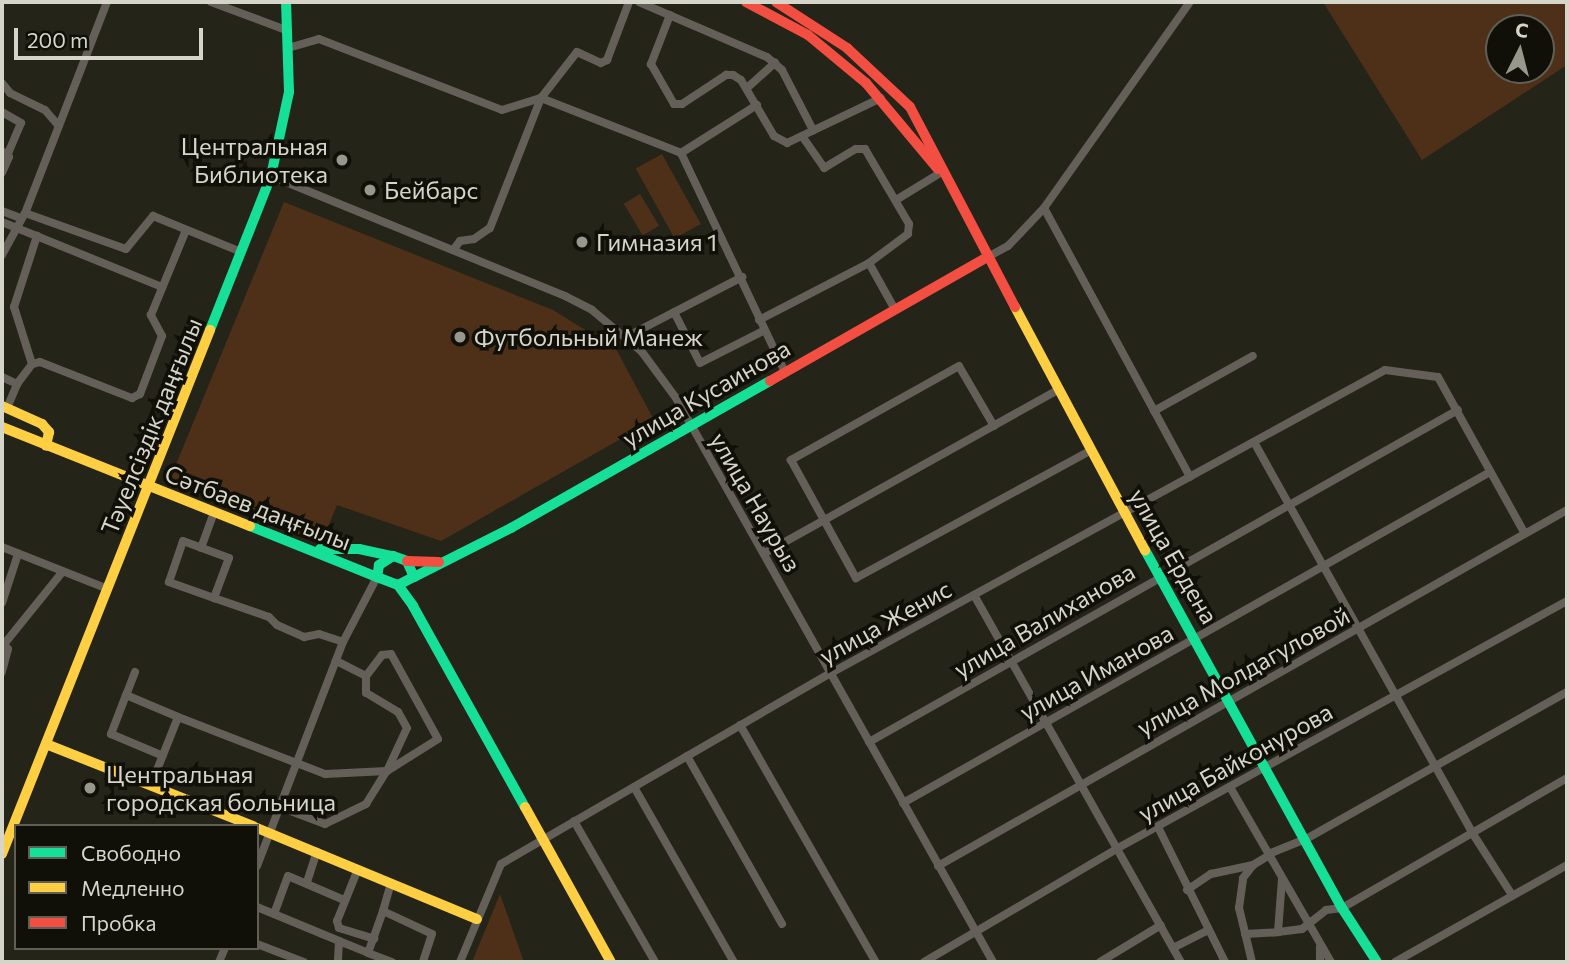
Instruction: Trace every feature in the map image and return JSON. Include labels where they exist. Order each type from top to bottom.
[{"type":"street","points":[[2,255],[22,215],[107,2]]},
{"type":"street","points":[[211,2],[286,30]]},
{"type":"street","name":"Тәуелсіздік даңғылы","points":[[2,854],[271,176],[285,123],[288,48],[286,2]]},
{"type":"street","points":[[454,250],[460,241],[474,239],[490,228],[541,97],[577,52],[601,63],[607,60],[629,2]]},
{"type":"street","points":[[639,2],[775,63],[813,130]]},
{"type":"street","name":"улица Ердена","points":[[746,2],[807,35],[881,98],[939,171],[1342,908],[1377,962]]},
{"type":"street","name":"улица Ердена","points":[[776,2],[847,48],[891,87],[932,145],[939,171]]},
{"type":"street","points":[[986,258],[1008,246],[1044,208],[1190,2]]},
{"type":"street","points":[[670,15],[652,64],[674,104],[682,104],[729,74],[747,88],[777,140],[787,143],[881,98]]},
{"type":"street","points":[[288,48],[318,39],[502,110],[541,97],[681,153],[742,277],[763,331],[785,372]]},
{"type":"street","points":[[747,88],[775,63]]},
{"type":"street","points":[[2,83],[10,93],[45,110],[58,125]]},
{"type":"street","points":[[681,153],[757,105]]},
{"type":"street","points":[[2,111],[21,123],[5,152],[8,166],[2,173]]},
{"type":"street","points":[[759,320],[869,263],[908,234],[909,224],[865,149],[856,149],[824,168],[802,136]]},
{"type":"street","points":[[896,200],[939,171]]},
{"type":"street","name":"улица Наурыз","points":[[271,176],[565,296],[626,337],[662,376],[765,553],[992,962]]},
{"type":"street","points":[[1044,208],[1190,477]]},
{"type":"street","points":[[2,211],[126,249],[153,216],[241,252]]},
{"type":"street","points":[[2,222],[162,287]]},
{"type":"street","points":[[46,446],[49,432],[42,424],[5,407],[17,384],[32,364],[40,362],[132,398],[140,394],[162,336],[151,315],[186,230]]},
{"type":"street","points":[[32,364],[14,307],[37,236]]},
{"type":"street","name":"улица Кусаинова","points":[[413,579],[986,258]]},
{"type":"street","points":[[869,263],[894,308]]},
{"type":"street","points":[[626,337],[742,277]]},
{"type":"street","points":[[674,312],[700,363],[763,331]]},
{"type":"street","points":[[1154,411],[1253,356]]},
{"type":"street","points":[[994,426],[957,366],[791,460],[856,578],[1090,451]]},
{"type":"street","name":"улица Женис","points":[[460,962],[501,864],[831,673],[1385,370],[1420,372],[1438,377],[1458,410]]},
{"type":"street","points":[[2,377],[17,384]]},
{"type":"street","points":[[765,553],[1058,390]]},
{"type":"street","points":[[1458,410],[1525,534]]},
{"type":"street","name":"улица Валиханова","points":[[869,742],[1458,410]]},
{"type":"street","name":"Сәтбаев даңғылы","points":[[2,427],[377,577]]},
{"type":"street","points":[[1254,442],[1473,834],[1512,895]]},
{"type":"street","name":"улица Иманова","points":[[903,803],[1490,472]]},
{"type":"street","name":"улица Молдагуловой","points":[[938,866],[1567,510]]},
{"type":"street","points":[[201,548],[214,512]]},
{"type":"street","points":[[214,598],[229,558],[183,541],[169,582],[214,598],[269,617],[276,625],[304,636],[319,634],[343,642]]},
{"type":"street","points":[[2,547],[108,589]]},
{"type":"street","points":[[309,548],[359,549],[407,561],[445,561]]},
{"type":"street","points":[[2,603],[18,554]]},
{"type":"street","points":[[259,861],[343,642],[377,577],[379,565],[393,556]]},
{"type":"street","points":[[407,561],[413,579],[413,606]]},
{"type":"street","points":[[2,668],[8,649],[3,643],[63,571]]},
{"type":"street","points":[[377,577],[398,585],[413,606],[611,962]]},
{"type":"street","points":[[398,585],[413,579]]},
{"type":"street","points":[[974,595],[1181,962]]},
{"type":"street","name":"улица Байконурова","points":[[924,962],[1118,848],[1567,601]]},
{"type":"street","points":[[126,695],[325,774],[387,771],[435,744],[437,734],[391,654],[382,655],[366,677],[366,693],[398,712],[407,728],[387,771],[366,804],[325,824],[280,807]]},
{"type":"street","points":[[336,661],[366,677]]},
{"type":"street","points":[[135,672],[111,734],[163,755]]},
{"type":"street","points":[[1188,890],[1210,874],[1252,865],[1271,853],[1306,839],[1567,692]]},
{"type":"street","points":[[152,785],[178,717]]},
{"type":"street","points":[[740,725],[876,962]]},
{"type":"street","points":[[46,744],[248,824]]},
{"type":"street","points":[[687,756],[782,924]]},
{"type":"street","points":[[1245,934],[1302,929],[1326,911],[1342,908],[1567,778]]},
{"type":"street","points":[[634,787],[734,962]]},
{"type":"street","points":[[1230,787],[1271,853],[1331,962]]},
{"type":"street","points":[[574,821],[654,962]]},
{"type":"street","points":[[1158,827],[1206,931],[1225,962]]},
{"type":"street","points":[[259,829],[477,919]]},
{"type":"street","points":[[307,882],[317,852]]},
{"type":"street","points":[[1252,865],[1241,890],[1239,908],[1252,962]]},
{"type":"street","points":[[1395,962],[1567,865]]},
{"type":"street","points":[[358,870],[337,915],[339,928],[374,939]]},
{"type":"street","points":[[1278,932],[1284,900],[1282,873]]},
{"type":"street","points":[[274,914],[285,877],[307,882],[344,901]]},
{"type":"street","points":[[368,953],[391,883]]},
{"type":"street","points":[[259,908],[392,962]]},
{"type":"street","points":[[383,911],[430,930],[423,962]]},
{"type":"street","points":[[1100,962],[1161,925]]},
{"type":"street","points":[[1173,948],[1206,931]]},
{"type":"street","points":[[338,962],[339,941]]},
{"type":"street","points":[[1320,944],[1320,962]]},
{"type":"street","points":[[259,945],[304,962]]},
{"type":"shaded area","points":[[1323,2],[1567,2],[1567,65],[1555,73],[1555,14],[1485,14],[1485,84],[1538,84],[1422,160]]},
{"type":"shaded area","points":[[662,154],[701,224],[675,239],[636,169]]},
{"type":"shaded area","points":[[640,194],[659,226],[643,236],[624,204]]},
{"type":"shaded area","points":[[284,202],[553,310],[616,349],[654,420],[441,541],[337,505],[321,544],[170,479]]},
{"type":"shaded area","points":[[500,894],[524,962],[472,962]]},
{"type":"traffic: fast","points":[[210,330],[271,176],[289,92],[286,2]]},
{"type":"traffic: fast","points":[[414,577],[511,528],[770,381]]},
{"type":"traffic: fast","points":[[250,526],[377,577]]},
{"type":"traffic: fast","points":[[320,549],[359,549],[393,556]]},
{"type":"traffic: fast","points":[[1145,550],[1342,908],[1377,962]]},
{"type":"traffic: fast","points":[[398,585],[414,577],[407,561],[393,556],[379,565],[377,577],[398,585],[413,606],[525,807]]},
{"type":"traffic: slow","points":[[1015,307],[1145,550]]},
{"type":"traffic: slow","points":[[2,854],[210,330]]},
{"type":"traffic: slow","points":[[2,406],[42,424],[49,432],[46,446]]},
{"type":"traffic: slow","points":[[2,427],[250,526]]},
{"type":"traffic: slow","points":[[46,744],[248,824]]},
{"type":"traffic: slow","points":[[525,807],[611,962]]},
{"type":"traffic: slow","points":[[259,829],[477,919]]},
{"type":"traffic: jam","points":[[746,2],[808,35],[866,83],[938,169]]},
{"type":"traffic: jam","points":[[776,2],[847,48],[910,107],[1015,307]]},
{"type":"traffic: jam","points":[[770,381],[986,258]]},
{"type":"traffic: jam","points":[[407,561],[439,562]]},
{"type":"place","name":"Центральная Библиотека","points":[[342,160]]},
{"type":"place","name":"Бейбарс","points":[[370,190]]},
{"type":"place","name":"Гимназия 1","points":[[582,242]]},
{"type":"place","name":"Футбольный Манеж","points":[[460,337]]},
{"type":"place","name":"Центральная городская больница","points":[[90,788]]}]
